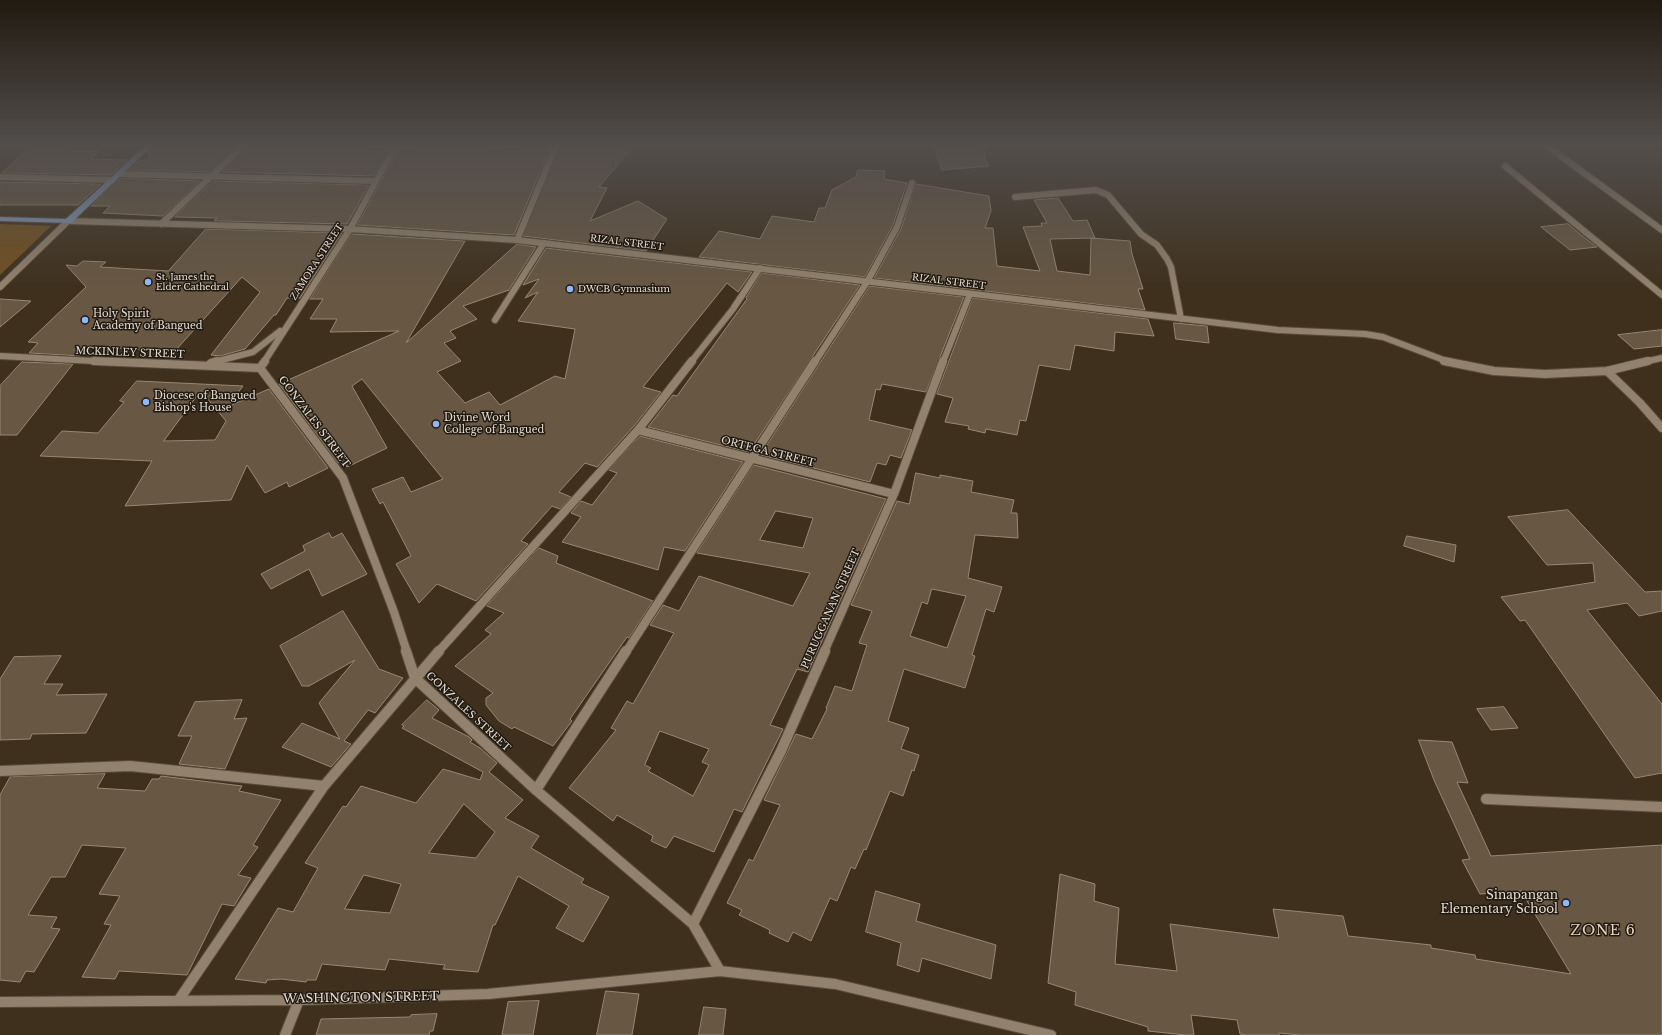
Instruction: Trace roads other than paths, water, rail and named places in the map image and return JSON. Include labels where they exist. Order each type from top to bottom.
[{"type":"main road","points":[[0,219],[68,221],[101,191]]},
{"type":"street","points":[[161,224],[196,191]]},
{"type":"street","name":"ZAMORA STREET","points":[[260,368],[273,351],[288,324],[350,229],[370,191]]},
{"type":"street","points":[[517,240],[537,191]]},
{"type":"street","points":[[536,790],[867,282],[897,227],[909,191]]},
{"type":"street","points":[[1015,197],[1081,191]]},
{"type":"street","points":[[1099,191],[1108,195],[1141,234],[1157,245],[1167,258],[1171,267],[1181,319]]},
{"type":"street","points":[[1536,191],[1662,296]]},
{"type":"street","points":[[1609,191],[1662,230]]},
{"type":"street","points":[[0,287],[68,221]]},
{"type":"street","name":"RIZAL STREET","points":[[68,221],[350,229],[517,240],[1278,330],[1365,334],[1383,337],[1442,361],[1494,371],[1545,374],[1607,371],[1662,358]]},
{"type":"street","points":[[495,320],[544,243]]},
{"type":"street","points":[[178,1001],[324,786],[415,678],[638,430],[733,309],[760,268]]},
{"type":"street","name":"PURUGGANAN STREET","points":[[693,924],[781,750],[894,494],[920,420],[970,294]]},
{"type":"street","points":[[200,365],[253,352],[274,337],[288,324]]},
{"type":"street","name":"MCKINLEY STREET","points":[[0,356],[159,365],[200,365],[260,368]]},
{"type":"street","name":"GONZALES STREET","points":[[260,368],[343,478],[394,612],[415,678],[536,790],[693,924],[720,971]]},
{"type":"street","points":[[1607,371],[1640,403],[1662,428]]},
{"type":"street","name":"ORTEGA STREET","points":[[638,430],[894,494]]},
{"type":"street","points":[[0,771],[130,766],[324,786]]},
{"type":"street","points":[[1486,799],[1662,807]]},
{"type":"street","name":"WASHINGTON STREET","points":[[0,1002],[299,1000],[488,994],[720,971],[835,984],[1051,1035]]},
{"type":"street","points":[[286,1035],[299,1000]]},
{"type":"place","name":"St. James the Elder Cathedral","points":[[148,282]]},
{"type":"place","name":"DWCB Gymnasium","points":[[570,289]]},
{"type":"place","name":"Holy Spirit Academy of Bangued","points":[[85,320]]},
{"type":"place","name":"Diocese of Bangued Bishop's House","points":[[146,402]]},
{"type":"place","name":"Divine Word College of Bangued","points":[[436,424]]},
{"type":"place","name":"Sinapangan Elementary School","points":[[1566,903]]},
{"type":"district","name":"ZONE 6","points":[[1603,931]]}]
